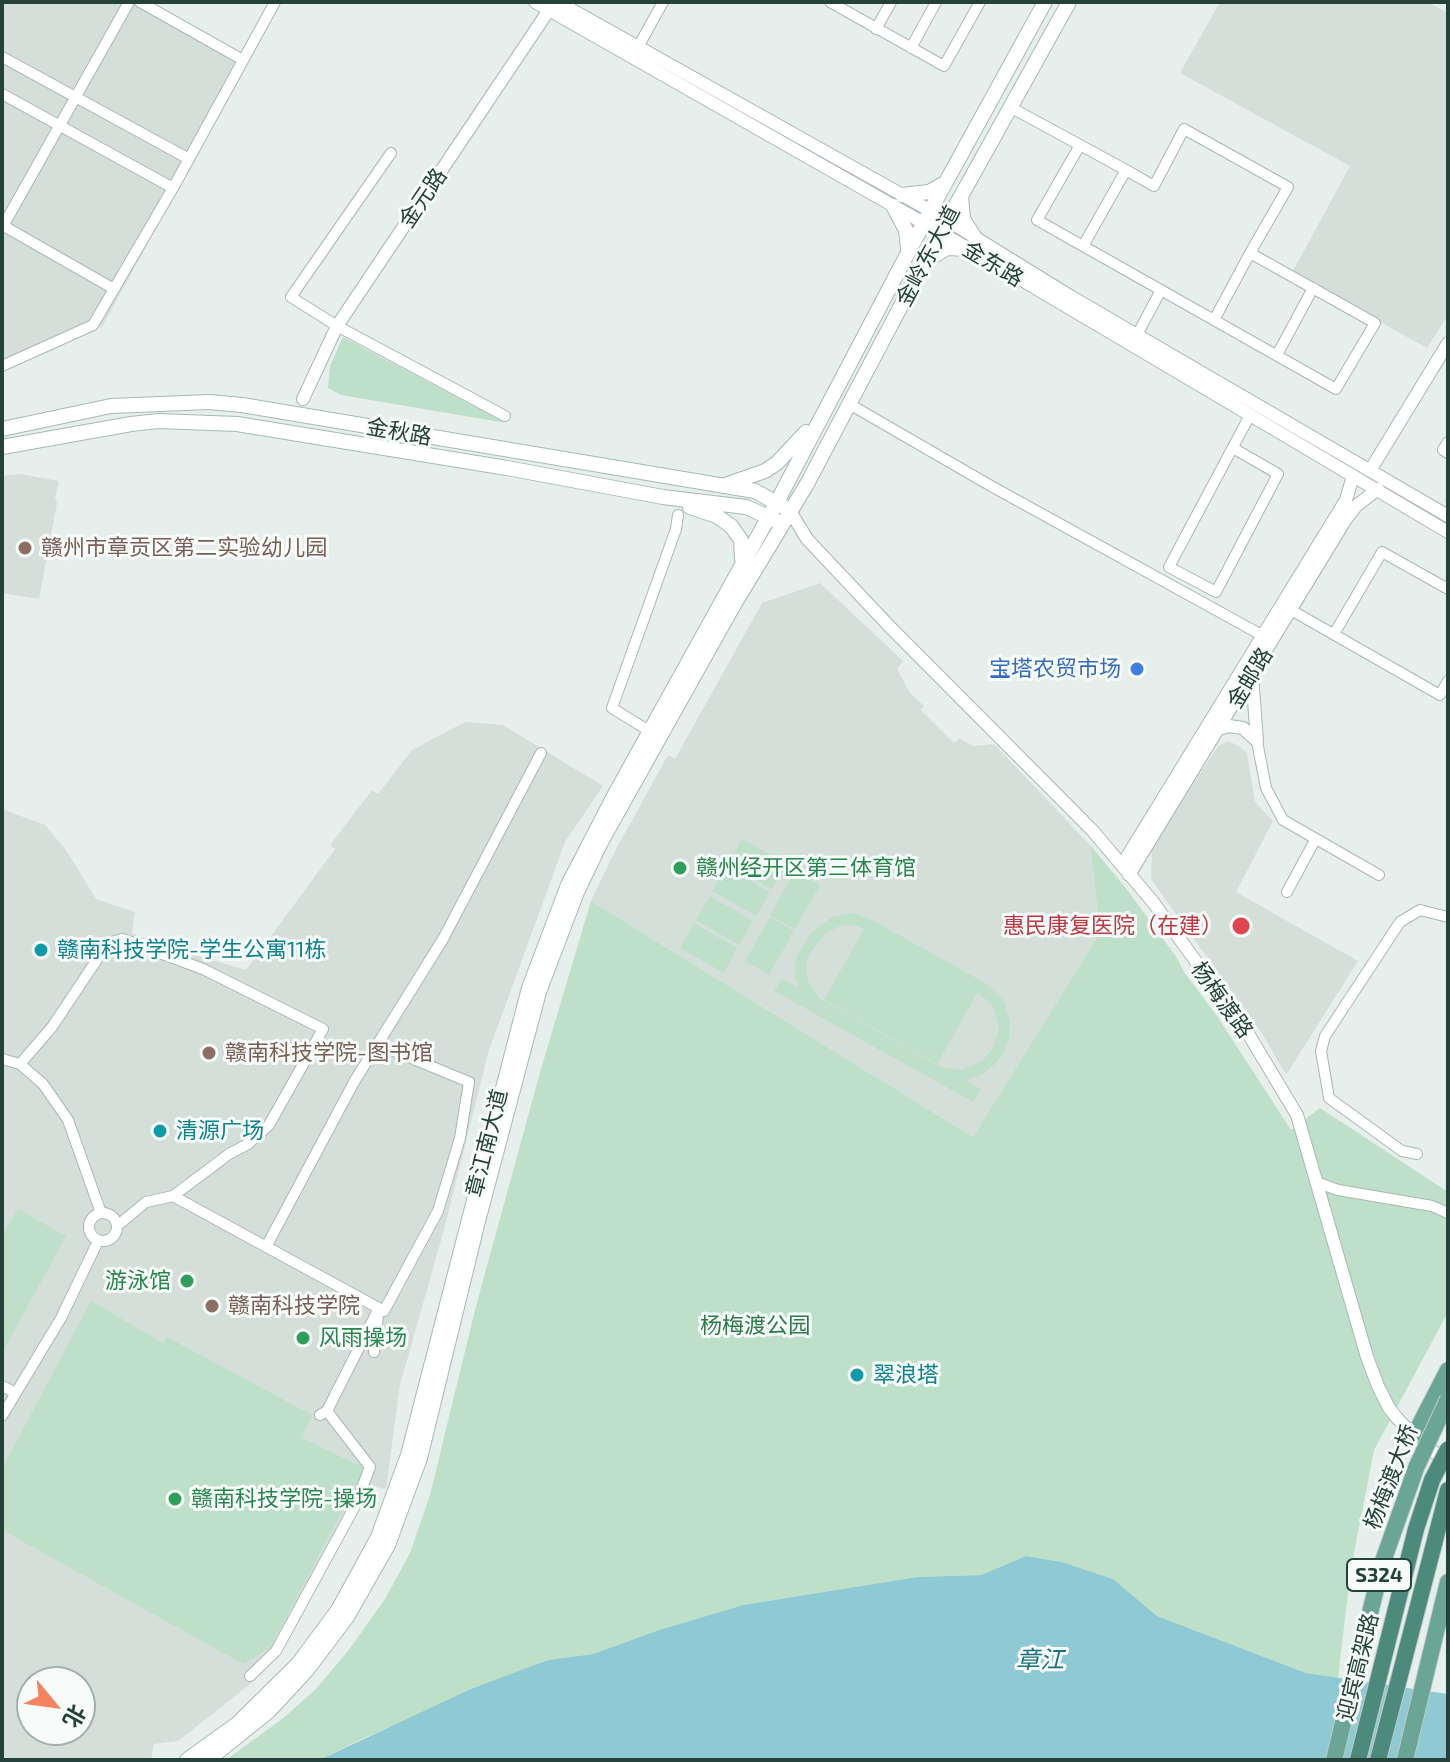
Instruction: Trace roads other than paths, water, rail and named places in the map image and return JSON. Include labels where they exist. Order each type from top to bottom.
[{"type":"highway","points":[[1432,1480],[1448,1431]]},
{"type":"highway","name":"迎宾高架路","points":[[1358,1760],[1409,1554],[1432,1480],[1448,1449]]},
{"type":"highway","name":"迎宾高架路","points":[[1378,1760],[1448,1490]]},
{"type":"main road","name":"金岭东大道","points":[[780,513],[822,414],[1045,2]]},
{"type":"main road","name":"金岭东大道","points":[[780,513],[851,405],[943,227],[1069,2]]},
{"type":"main road","points":[[908,253],[906,230],[897,200],[929,192],[945,183]]},
{"type":"main road","points":[[921,268],[939,251],[971,242],[963,219],[961,194]]},
{"type":"main road","name":"金秋路","points":[[2,429],[111,406],[209,402],[242,405],[755,491],[780,513]]},
{"type":"main road","points":[[725,486],[758,475],[777,463],[822,414]]},
{"type":"main road","name":"金秋路","points":[[2,447],[158,421],[237,424],[663,497],[780,513]]},
{"type":"main road","points":[[663,497],[717,516],[731,526],[743,548],[741,565]]},
{"type":"main road","name":"章江南大道","points":[[187,1760],[221,1738],[245,1717],[311,1647],[352,1586],[420,1458],[554,935],[741,565],[780,513]]},
{"type":"main road","name":"章江南大道","points":[[654,735],[780,513]]},
{"type":"main road","points":[[1414,1436],[1448,1370]]},
{"type":"main road","name":"杨梅渡大桥","points":[[1334,1760],[1382,1564],[1416,1468],[1448,1399]]},
{"type":"main road","name":"章江南大道","points":[[208,1760],[269,1711],[327,1645],[376,1569],[398,1504]]},
{"type":"main road","points":[[1405,1760],[1448,1582]]},
{"type":"street","points":[[114,289],[2,226],[129,2]]},
{"type":"street","points":[[140,2],[243,60]]},
{"type":"street","points":[[2,366],[93,325],[173,188],[275,2]]},
{"type":"street","name":"金东路","points":[[535,2],[554,5],[638,47],[897,200]]},
{"type":"street","points":[[638,47],[663,2]]},
{"type":"street","points":[[830,2],[842,5],[876,29],[944,66],[980,2]]},
{"type":"street","points":[[876,29],[891,2]]},
{"type":"street","points":[[911,48],[936,2]]},
{"type":"street","name":"金东路","points":[[554,5],[1137,335],[1448,516]]},
{"type":"street","name":"金元路","points":[[303,399],[337,326],[554,5]]},
{"type":"street","points":[[2,57],[189,159]]},
{"type":"street","points":[[2,94],[173,188]]},
{"type":"street","points":[[1010,107],[1154,186],[1184,129],[1288,187],[1214,320]]},
{"type":"street","points":[[1080,145],[1037,220],[1336,389],[1375,323],[1250,253]]},
{"type":"street","points":[[391,153],[291,297],[337,326],[505,416]]},
{"type":"street","points":[[1083,246],[1126,170]]},
{"type":"street","name":"金东路","points":[[971,242],[1249,417],[1448,532]]},
{"type":"street","points":[[1277,355],[1313,288]]},
{"type":"street","points":[[1137,335],[1161,290]]},
{"type":"street","points":[[1371,469],[1448,343]]},
{"type":"street","points":[[851,405],[1003,493],[1267,638]]},
{"type":"street","points":[[1233,448],[1278,474],[1216,592],[1169,567],[1249,417]]},
{"type":"street","points":[[1448,442],[1443,450],[1448,453]]},
{"type":"street","name":"金邮路","points":[[1125,870],[1267,638],[1346,500],[1353,476]]},
{"type":"street","name":"金邮路","points":[[1125,870],[1219,729],[1252,674],[1267,638],[1291,610],[1346,519],[1356,506],[1378,489]]},
{"type":"street","name":"杨梅渡路","points":[[780,513],[1092,830],[1153,902],[1249,1035],[1297,1115],[1367,1357],[1389,1408],[1414,1436],[1448,1463]]},
{"type":"street","points":[[654,735],[612,708],[676,529],[678,515]]},
{"type":"street","points":[[1334,634],[1382,552],[1448,589]]},
{"type":"street","points":[[1291,610],[1440,695],[1448,681]]},
{"type":"street","points":[[1252,674],[1257,741],[1266,788],[1283,820],[1379,875]]},
{"type":"street","points":[[1219,729],[1229,726],[1243,728],[1257,741]]},
{"type":"street","points":[[266,1247],[377,1044],[443,939],[541,753]]},
{"type":"street","points":[[1287,892],[1315,840]]},
{"type":"street","points":[[1417,1154],[1402,1151],[1329,1098],[1321,1051],[1325,1036],[1400,922],[1420,910],[1448,917]]},
{"type":"street","points":[[20,1064],[52,1027],[108,943],[122,939],[203,969],[323,1029],[269,1125],[248,1144],[229,1154],[173,1196],[146,1202],[117,1226]]},
{"type":"street","points":[[173,1196],[384,1311],[438,1211],[460,1138],[469,1082],[377,1044]]},
{"type":"street","points":[[2,1059],[20,1064],[43,1084],[68,1120],[101,1213]]},
{"type":"street","points":[[1316,1182],[1338,1190],[1432,1206],[1448,1213]]},
{"type":"street","points":[[101,1213],[114,1217],[116,1234],[110,1240],[98,1241],[91,1235],[89,1226],[93,1217],[101,1213]]},
{"type":"street","points":[[2,1416],[61,1318],[98,1241]]},
{"type":"street","points":[[374,1352],[379,1308]]},
{"type":"street","points":[[250,1676],[276,1651],[355,1506],[370,1467],[324,1413],[379,1308]]},
{"type":"street","points":[[2,1386],[16,1393]]},
{"type":"water","name":"章江","points":[[1026,1556],[1062,1562],[1113,1579],[1157,1616],[1306,1673],[1448,1694],[1448,1760],[319,1760],[471,1689],[548,1660],[593,1654],[743,1605],[917,1577],[981,1575]]},
{"type":"place","name":"赣州市章贡区第二实验幼儿园","points":[[25,548]]},
{"type":"place","name":"宝塔农贸市场","points":[[1137,669]]},
{"type":"place","name":"赣州经开区第三体育馆","points":[[680,868]]},
{"type":"place","name":"惠民康复医院（在建）","points":[[1241,926]]},
{"type":"place","name":"赣南科技学院-学生公寓11栋","points":[[41,950]]},
{"type":"place","name":"赣南科技学院-图书馆","points":[[209,1053]]},
{"type":"place","name":"清源广场","points":[[160,1131]]},
{"type":"place","name":"游泳馆","points":[[187,1281]]},
{"type":"place","name":"赣南科技学院","points":[[212,1306]]},
{"type":"place","name":"风雨操场","points":[[303,1338]]},
{"type":"place","name":"翠浪塔","points":[[857,1375]]},
{"type":"place","name":"赣南科技学院-操场","points":[[175,1499]]},
{"type":"park label","name":"杨梅渡公园","points":[[755,1326]]}]
